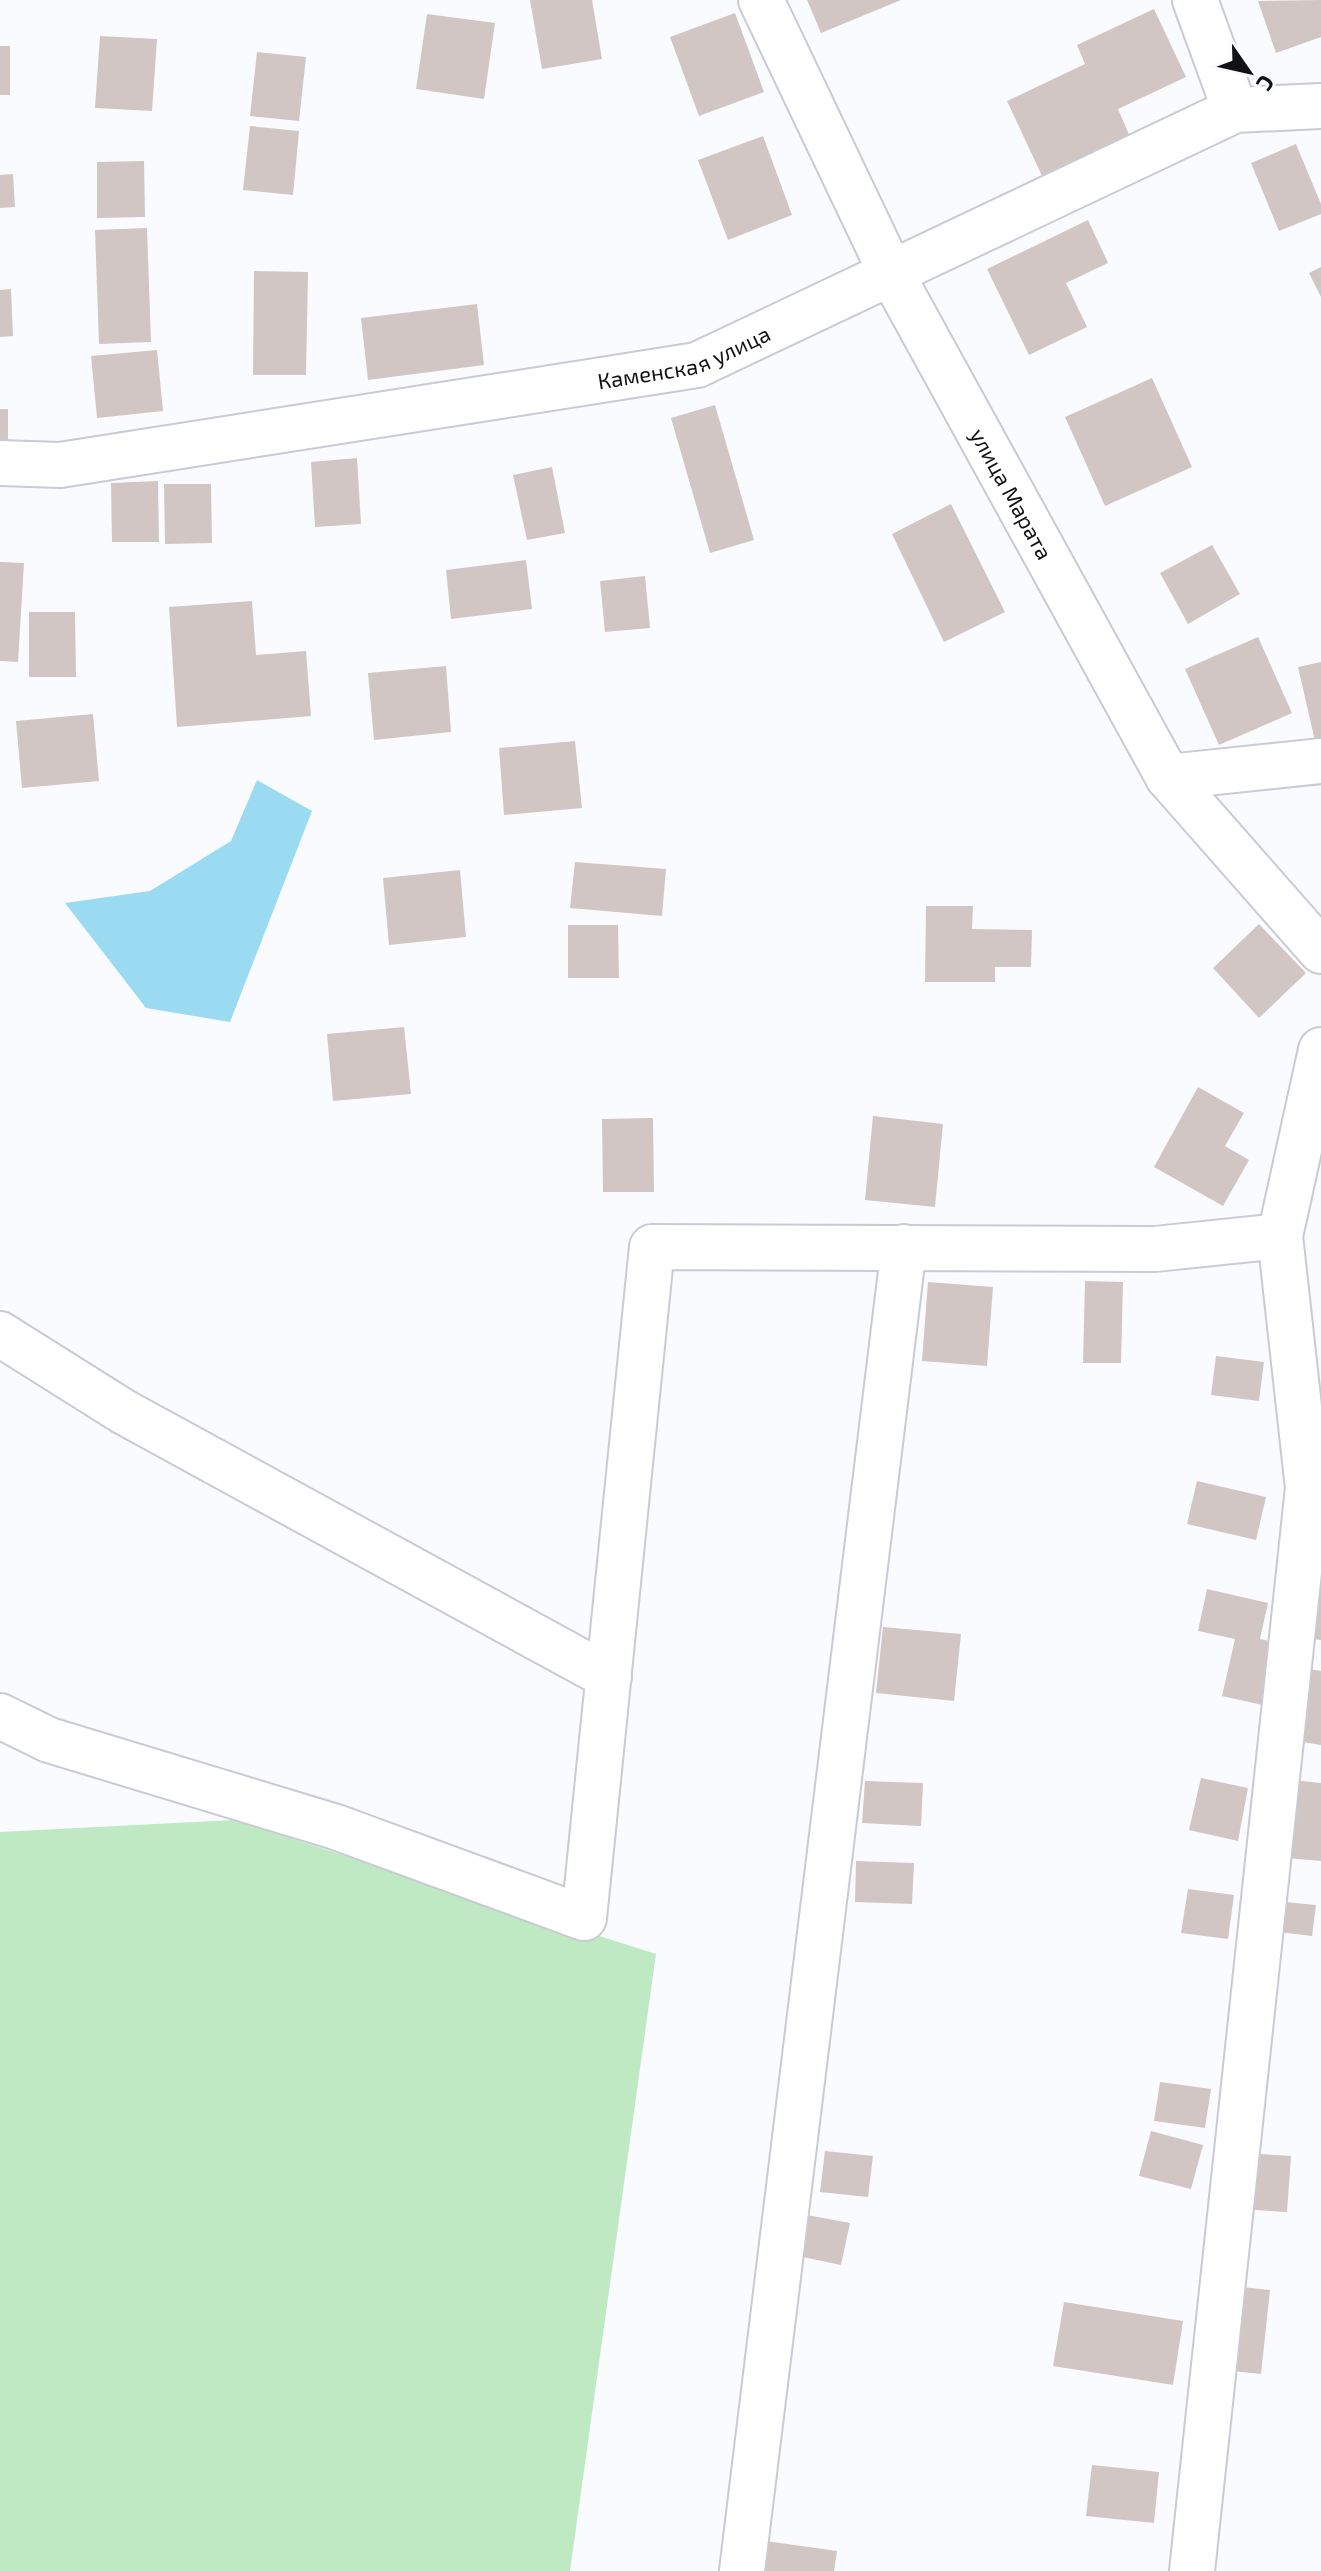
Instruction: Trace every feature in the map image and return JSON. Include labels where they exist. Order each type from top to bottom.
[{"type":"street","name":"улица Марата","points":[[761,0],[891,273],[1168,777],[1321,951]]},
{"type":"street","points":[[1195,0],[1235,110]]},
{"type":"street","name":"Каменская улица","points":[[0,463],[60,465],[697,365],[1235,110],[1321,106]]},
{"type":"street","points":[[1168,777],[1321,761]]},
{"type":"street","points":[[1192,2571],[1314,1493],[1280,1236],[1321,1050]]},
{"type":"street","points":[[0,1716],[49,1740],[336,1827],[584,1918],[652,1247],[1155,1249],[1280,1236]]},
{"type":"street","points":[[742,2571],[904,1247]]},
{"type":"street","points":[[0,1334],[124,1412],[609,1677]]},
{"type":"green space","points":[[233,1820],[656,1954],[570,2571],[0,2571],[0,1832]]},
{"type":"water","points":[[257,780],[312,811],[230,1022],[146,1008],[65,903],[150,891],[231,841]]},
{"type":"building","points":[[530,0],[592,0],[602,59],[542,69]]},
{"type":"building","points":[[807,0],[901,0],[821,33]]},
{"type":"building","points":[[1321,0],[1321,37],[1276,53],[1258,1]]},
{"type":"building","points":[[1154,9],[1186,77],[1118,109],[1130,137],[1043,178],[1007,101],[1085,64],[1077,45]]},
{"type":"building","points":[[735,13],[764,92],[699,116],[670,37]]},
{"type":"building","points":[[427,14],[495,23],[484,99],[416,89]]},
{"type":"building","points":[[100,36],[157,39],[152,111],[95,108]]},
{"type":"building","points":[[0,46],[10,46],[10,95],[0,95]]},
{"type":"building","points":[[257,52],[306,57],[299,121],[250,116]]},
{"type":"building","points":[[250,126],[299,131],[293,195],[243,190]]},
{"type":"building","points":[[763,136],[792,215],[728,240],[698,160]]},
{"type":"building","points":[[1296,144],[1321,204],[1321,214],[1279,231],[1251,163]]},
{"type":"building","points":[[144,161],[145,217],[97,218],[97,162]]},
{"type":"building","points":[[13,174],[15,207],[0,208],[0,175]]},
{"type":"building","points":[[1088,220],[1108,263],[1066,283],[1087,327],[1029,355],[987,269]]},
{"type":"building","points":[[147,228],[151,342],[99,344],[95,230]]},
{"type":"building","points":[[1321,267],[1321,297],[1309,273]]},
{"type":"building","points":[[254,271],[308,272],[306,375],[253,375]]},
{"type":"building","points":[[11,289],[13,336],[0,337],[0,290]]},
{"type":"building","points":[[477,304],[484,365],[368,380],[361,318]]},
{"type":"building","points":[[157,350],[163,411],[97,418],[91,356]]},
{"type":"building","points":[[1152,378],[1192,467],[1105,506],[1065,417]]},
{"type":"building","points":[[715,405],[754,540],[710,553],[671,418]]},
{"type":"building","points":[[0,409],[8,409],[8,447],[0,447]]},
{"type":"building","points":[[357,458],[361,524],[315,527],[311,462]]},
{"type":"building","points":[[552,467],[565,533],[527,540],[513,475]]},
{"type":"building","points":[[158,481],[159,542],[112,542],[111,483]]},
{"type":"building","points":[[164,484],[211,484],[212,543],[165,544]]},
{"type":"building","points":[[951,504],[1005,612],[944,642],[892,534]]},
{"type":"building","points":[[1212,545],[1240,594],[1188,624],[1160,573]]},
{"type":"building","points":[[526,560],[532,609],[451,619],[446,570]]},
{"type":"building","points":[[0,562],[24,563],[18,662],[0,661]]},
{"type":"building","points":[[645,576],[650,628],[605,632],[600,581]]},
{"type":"building","points":[[252,601],[256,655],[306,651],[311,716],[177,727],[169,607]]},
{"type":"building","points":[[29,612],[75,612],[76,677],[29,677]]},
{"type":"building","points":[[1258,637],[1292,713],[1219,745],[1185,669]]},
{"type":"building","points":[[1321,662],[1321,753],[1318,754],[1298,667]]},
{"type":"building","points":[[446,666],[451,732],[374,740],[368,673]]},
{"type":"building","points":[[93,714],[99,781],[22,788],[16,721]]},
{"type":"building","points":[[575,741],[582,808],[504,815],[499,748]]},
{"type":"building","points":[[575,862],[666,869],[662,916],[570,908]]},
{"type":"building","points":[[460,870],[466,937],[389,945],[383,878]]},
{"type":"building","points":[[926,906],[973,906],[972,929],[1032,930],[1031,967],[995,967],[995,982],[925,982]]},
{"type":"building","points":[[1259,924],[1306,973],[1259,1018],[1213,968]]},
{"type":"building","points":[[568,925],[618,925],[619,978],[568,978]]},
{"type":"building","points":[[404,1027],[411,1094],[333,1101],[327,1034]]},
{"type":"building","points":[[1198,1087],[1244,1113],[1225,1146],[1249,1160],[1223,1206],[1154,1167]]},
{"type":"building","points":[[873,1116],[943,1124],[935,1207],[865,1200]]},
{"type":"building","points":[[653,1118],[654,1192],[603,1192],[602,1119]]},
{"type":"building","points":[[1085,1281],[1123,1282],[1121,1363],[1083,1363]]},
{"type":"building","points":[[928,1282],[993,1287],[987,1366],[922,1361]]},
{"type":"building","points":[[1216,1356],[1264,1362],[1259,1401],[1211,1395]]},
{"type":"building","points":[[1197,1481],[1266,1497],[1256,1540],[1187,1524]]},
{"type":"building","points":[[1321,1571],[1321,1640],[1304,1638]]},
{"type":"building","points":[[1207,1589],[1268,1603],[1260,1639],[1280,1643],[1267,1706],[1222,1696],[1235,1639],[1198,1631]]},
{"type":"building","points":[[883,1627],[961,1634],[954,1701],[876,1693]]},
{"type":"building","points":[[1303,1668],[1321,1671],[1321,1745],[1290,1740]]},
{"type":"building","points":[[1201,1778],[1248,1788],[1238,1841],[1189,1830]]},
{"type":"building","points":[[1293,1780],[1321,1783],[1321,1861],[1286,1858]]},
{"type":"building","points":[[865,1781],[923,1783],[921,1826],[862,1823]]},
{"type":"building","points":[[856,1861],[914,1863],[912,1904],[855,1902]]},
{"type":"building","points":[[1188,1889],[1234,1895],[1228,1939],[1181,1933]]},
{"type":"building","points":[[1274,1901],[1316,1905],[1312,1936],[1270,1931]]},
{"type":"building","points":[[1160,2082],[1211,2089],[1205,2128],[1154,2121]]},
{"type":"building","points":[[1151,2131],[1203,2145],[1191,2189],[1139,2176]]},
{"type":"building","points":[[825,2151],[873,2156],[868,2197],[820,2192]]},
{"type":"building","points":[[1244,2153],[1291,2156],[1287,2212],[1240,2209]]},
{"type":"building","points":[[807,2215],[850,2223],[841,2265],[798,2256]]},
{"type":"building","points":[[1232,2286],[1270,2290],[1261,2374],[1222,2370]]},
{"type":"building","points":[[1064,2302],[1183,2321],[1173,2385],[1053,2366]]},
{"type":"building","points":[[1092,2465],[1159,2472],[1154,2523],[1086,2516]]},
{"type":"building","points":[[766,2541],[837,2551],[834,2571],[762,2571]]}]
